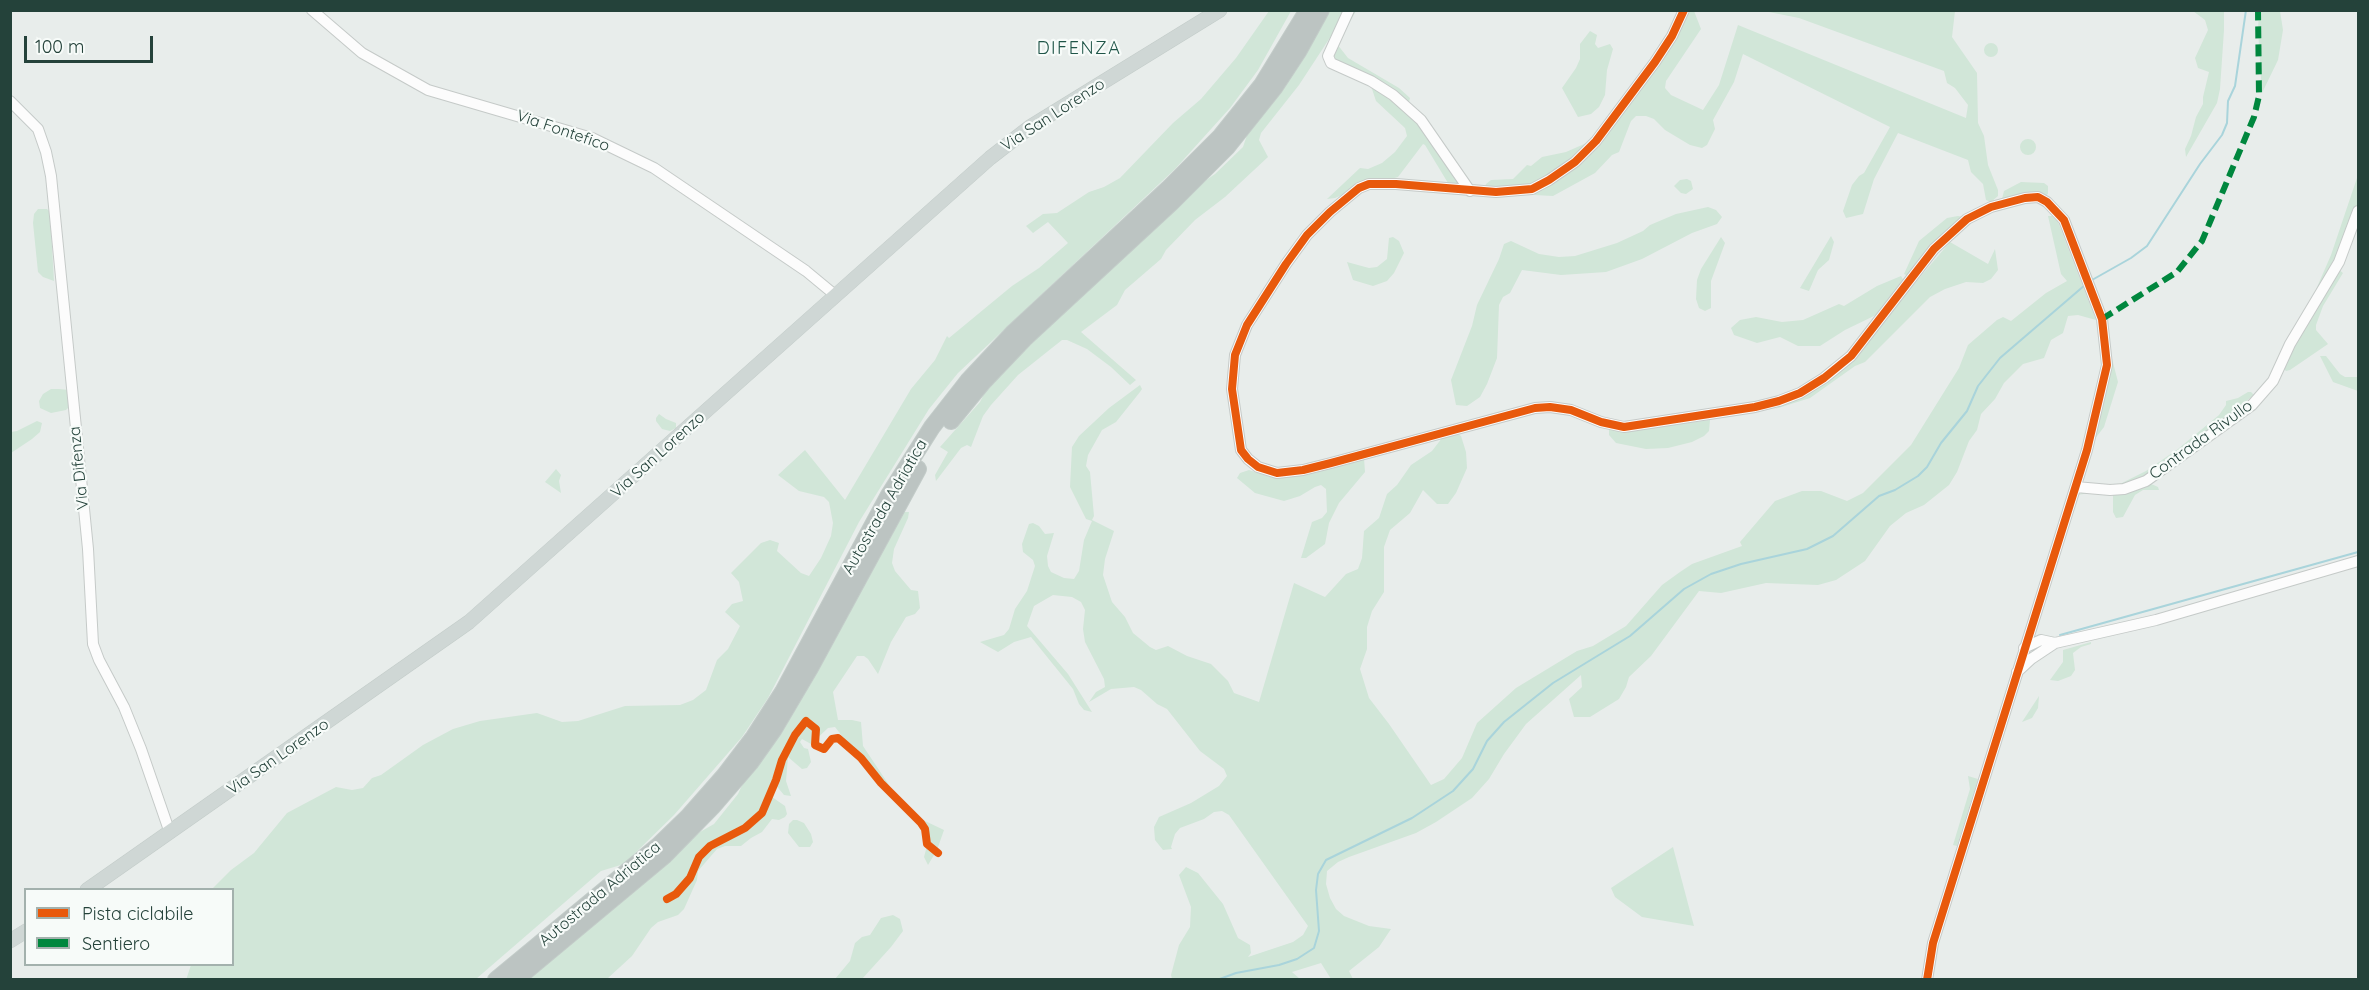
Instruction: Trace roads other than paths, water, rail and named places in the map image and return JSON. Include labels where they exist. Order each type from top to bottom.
[{"type":"highway","name":"Autostrada Adriatica","points":[[496,980],[658,846],[688,817],[725,774],[783,692],[889,495],[932,427],[968,381],[1007,339],[1163,194],[1221,136],[1262,85],[1308,10]]},
{"type":"highway","name":"Autostrada Adriatica","points":[[515,980],[665,855],[733,784],[774,729],[794,697],[898,502],[941,434],[983,382],[1017,346],[1171,203],[1227,147],[1274,88],[1299,50],[1321,10]]},
{"type":"main road","name":"Via San Lorenzo","points":[[90,888],[469,622],[990,158],[1030,127],[1220,10]]},
{"type":"main road","points":[[10,941],[24,932]]},
{"type":"street","name":"Via Fontefico","points":[[312,10],[362,53],[428,90],[592,138],[654,168],[796,264],[835,295]]},
{"type":"street","points":[[1349,10],[1328,56],[1331,63],[1371,81],[1393,95],[1421,120],[1470,191]]},
{"type":"street","points":[[1684,10],[1672,36],[1655,62],[1596,141],[1575,162],[1532,189],[1496,192],[1369,184],[1359,188],[1330,212],[1307,235],[1247,325],[1235,355],[1232,389],[1241,450],[1258,467],[1269,472],[1303,470],[1535,408],[1550,407],[1571,410],[1601,422],[1624,427],[1744,409],[1779,401],[1800,393],[1824,378],[1851,356],[1934,249],[1967,219],[1991,207],[2025,198],[2038,197],[2048,202],[2064,220],[2102,319],[2107,366],[2087,450],[1934,943],[1927,980]]},
{"type":"street","name":"Via Difenza","points":[[10,101],[38,129],[51,176],[88,549],[93,644],[124,707],[170,833]]},
{"type":"street","name":"Contrada Rivullo","points":[[2076,487],[2124,489],[2146,481],[2252,405],[2273,381],[2290,344],[2339,262],[2358,211]]},
{"type":"street","points":[[2024,648],[2030,652],[2049,645],[2156,620],[2358,561]]},
{"type":"street","points":[[2033,621],[2035,628],[2049,645]]},
{"type":"street","points":[[2017,673],[2049,645]]},
{"type":"waterway","points":[[2092,280],[2147,246],[2200,164],[2222,135],[2227,123],[2228,101],[2235,86],[2246,10]]},
{"type":"waterway","points":[[1217,980],[1236,973],[1279,965],[1297,959],[1314,948],[1319,931],[1316,890],[1318,874],[1326,860],[1412,818],[1453,791],[1473,769],[1487,741],[1504,722],[1553,683],[1630,636],[1684,589],[1711,574],[1741,564],[1807,549],[1833,536],[1879,496],[1895,490],[1918,476],[1967,411],[1978,386],[2000,358],[2085,285]]},
{"type":"waterway","points":[[2060,635],[2358,552]]},
{"type":"district","name":"DIFENZA","points":[[1079,49]]}]
